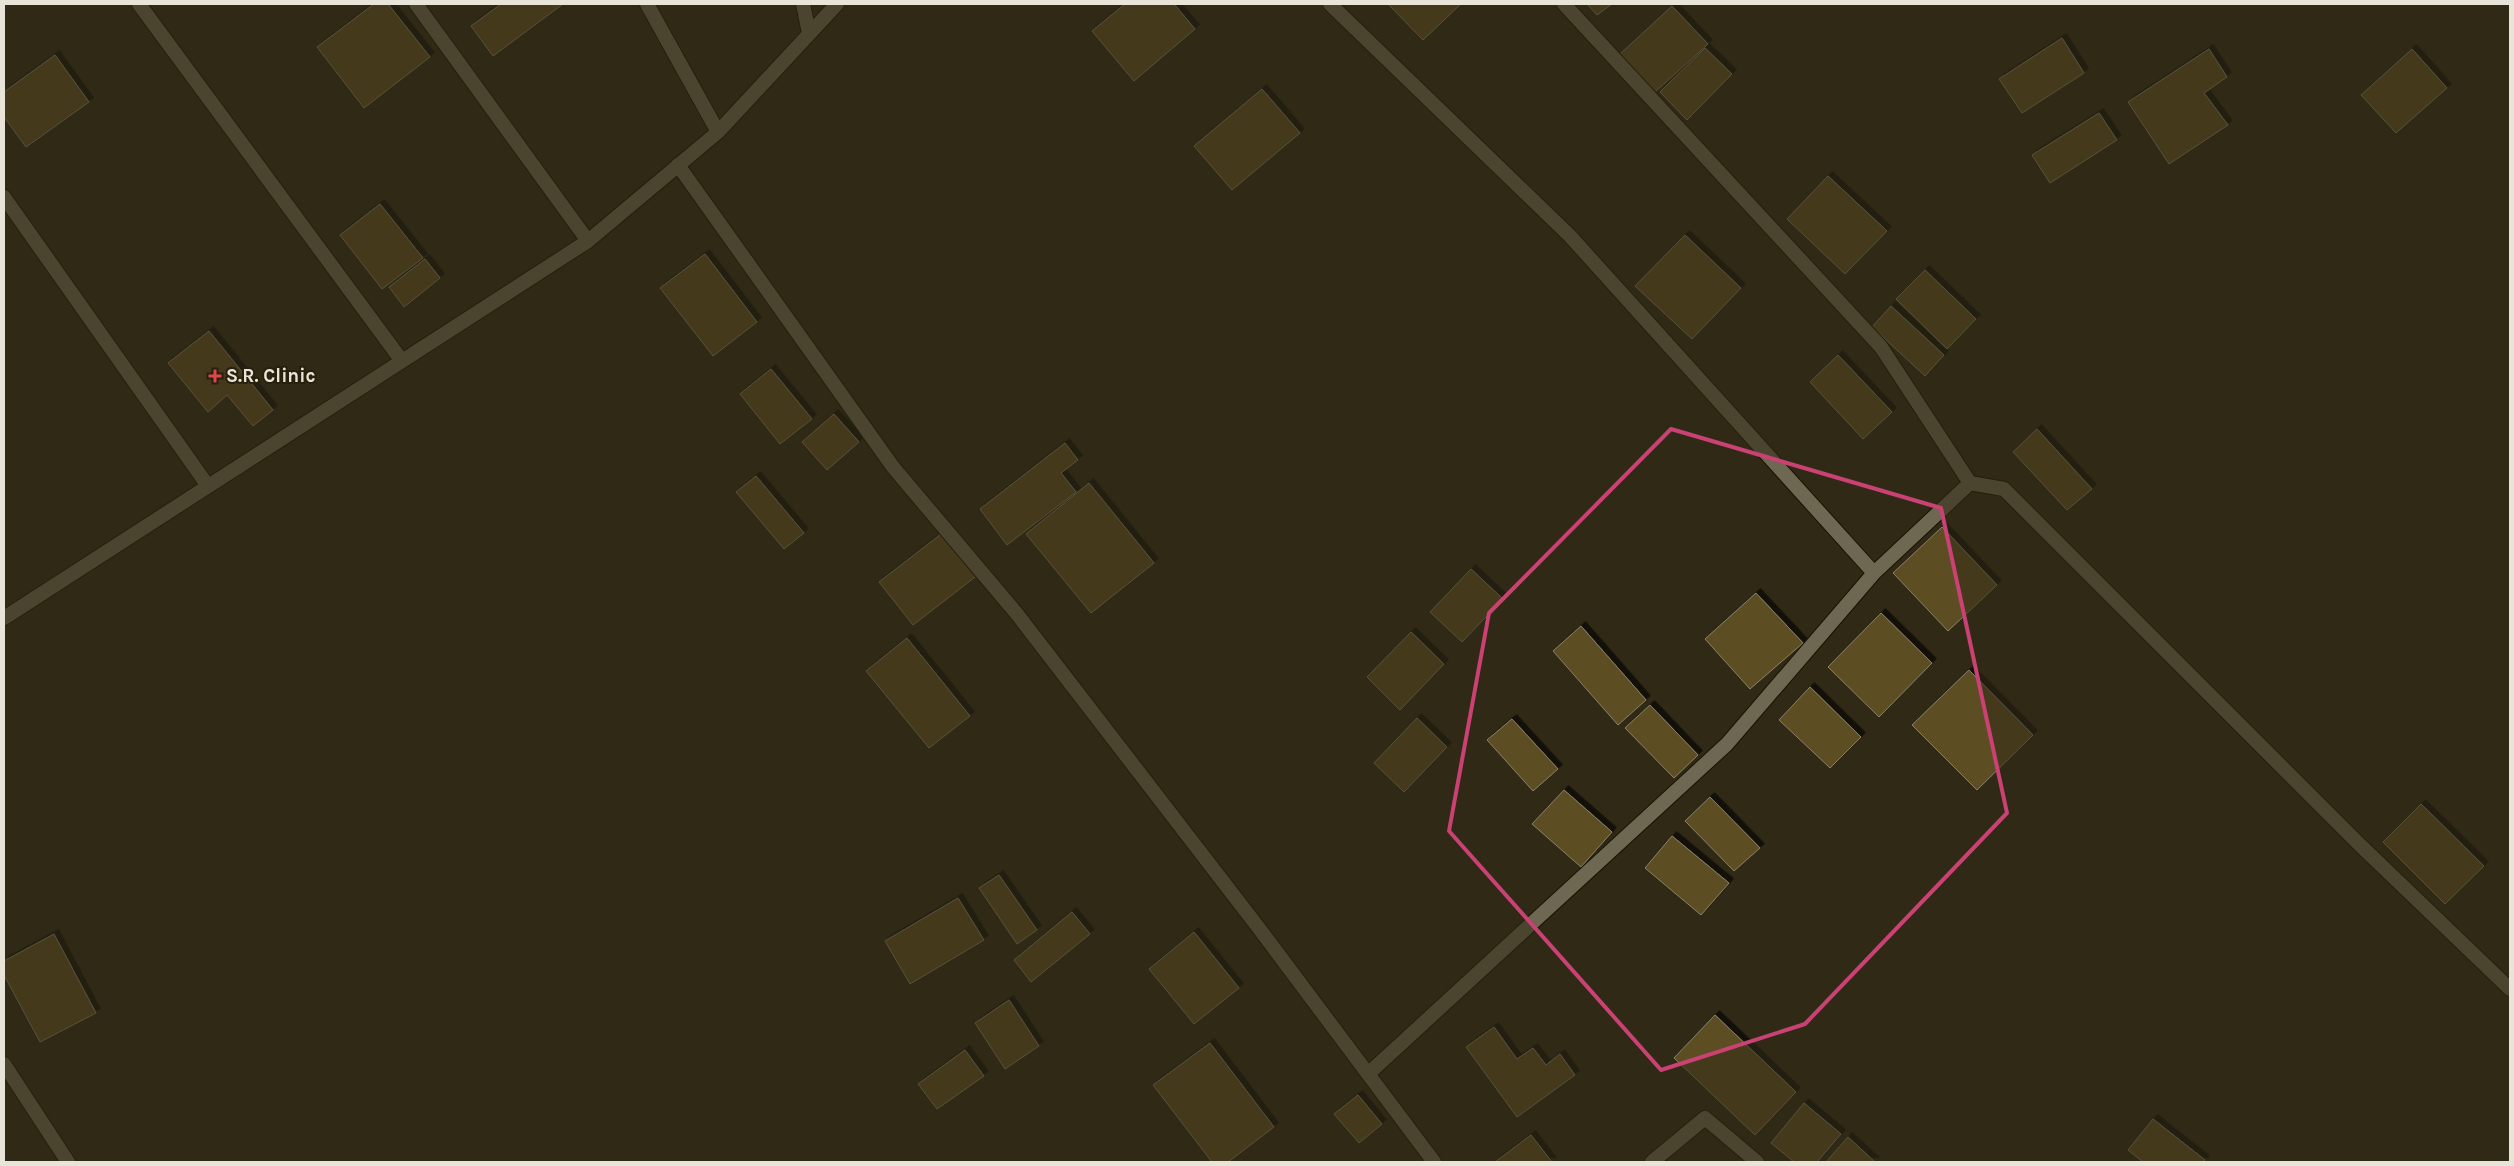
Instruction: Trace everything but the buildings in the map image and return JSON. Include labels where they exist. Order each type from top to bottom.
[{"type":"street","points":[[138,4],[402,361]]},
{"type":"street","points":[[416,4],[588,241]]},
{"type":"street","points":[[647,4],[718,132]]},
{"type":"street","points":[[803,4],[809,33]]},
{"type":"street","points":[[4,618],[588,241],[718,132],[836,4]]},
{"type":"street","points":[[1330,4],[1570,236],[1874,573]]},
{"type":"street","points":[[1564,4],[1881,347],[1970,484],[2004,489],[2359,844],[2510,989]]},
{"type":"street","points":[[678,165],[893,467],[1017,614],[1434,1162]]},
{"type":"street","points":[[4,197],[208,486]]},
{"type":"street","points":[[1368,1074],[1726,744],[1874,573],[1970,484]]},
{"type":"street","points":[[4,1064],[68,1162]]},
{"type":"street","points":[[1652,1162],[1705,1118],[1757,1162]]},
{"type":"highlighted area","points":[[1671,429],[1941,508],[2007,813],[1805,1024],[1661,1070],[1449,831],[1489,613]]},
{"type":"place","name":"S.R. Clinic","points":[[215,376]]}]
